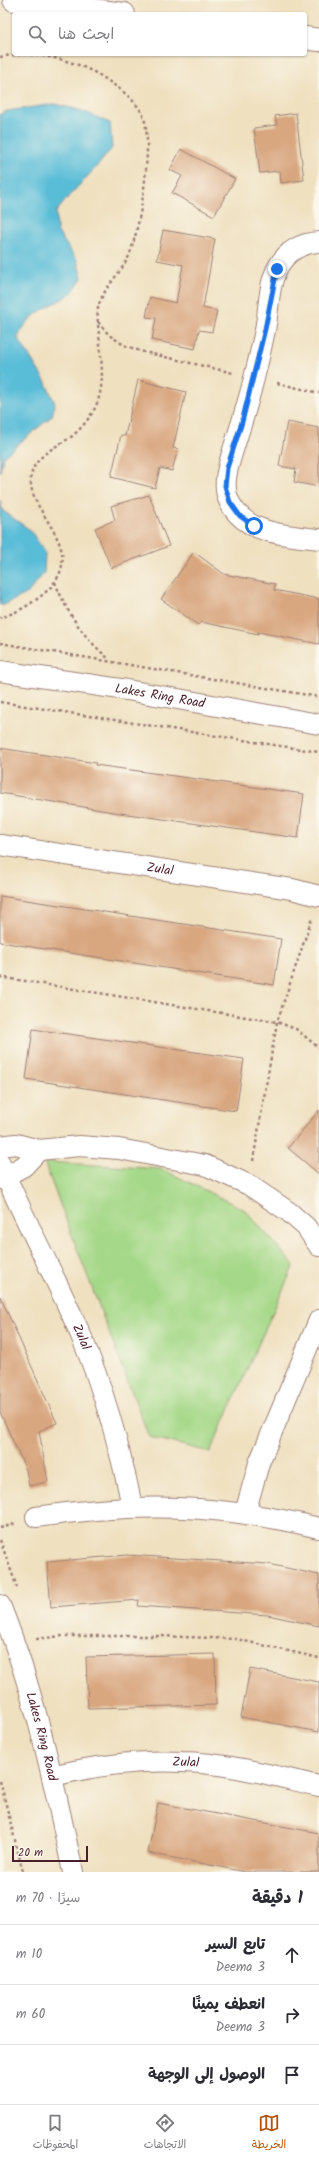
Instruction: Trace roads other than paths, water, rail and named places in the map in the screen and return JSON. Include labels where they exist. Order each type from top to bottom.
[{"type":"main road","points":[[14,0],[108,12]]},
{"type":"main road","points":[[307,38],[319,40]]},
{"type":"street","points":[[319,242],[308,243],[296,247],[285,256],[277,269],[254,378],[227,468],[225,486],[230,502],[240,516],[254,526],[270,532],[319,539]]},
{"type":"street","name":"Lakes Ring Road","points":[[0,671],[127,690],[319,724]]},
{"type":"street","name":"Zulal","points":[[0,845],[292,889],[316,905]]},
{"type":"street","points":[[0,1146],[16,1144],[39,1150],[79,1146],[119,1149],[158,1155],[205,1165],[249,1185],[289,1212],[306,1227],[319,1246]]},
{"type":"street","name":"Zulal","points":[[39,1150],[24,1166],[2,1173],[82,1337],[103,1392],[120,1448],[132,1506]]},
{"type":"street","points":[[245,1513],[263,1452],[319,1320]]},
{"type":"street","points":[[36,1517],[84,1510],[132,1506],[189,1507],[245,1513],[319,1528]]},
{"type":"street","name":"Lakes Ring Road","points":[[0,1604],[12,1634],[52,1776],[73,1872]]},
{"type":"street","name":"Zulal","points":[[52,1776],[132,1763],[182,1762],[233,1767],[319,1786]]},
{"type":"water","points":[[54,104],[83,111],[110,123],[112,148],[56,212],[57,231],[77,260],[82,278],[71,293],[41,311],[28,321],[18,338],[45,381],[55,403],[52,416],[3,457],[0,472],[0,114],[7,111]]},
{"type":"water","points":[[0,500],[2,510],[30,530],[45,552],[44,573],[28,593],[4,605],[0,605]]}]
